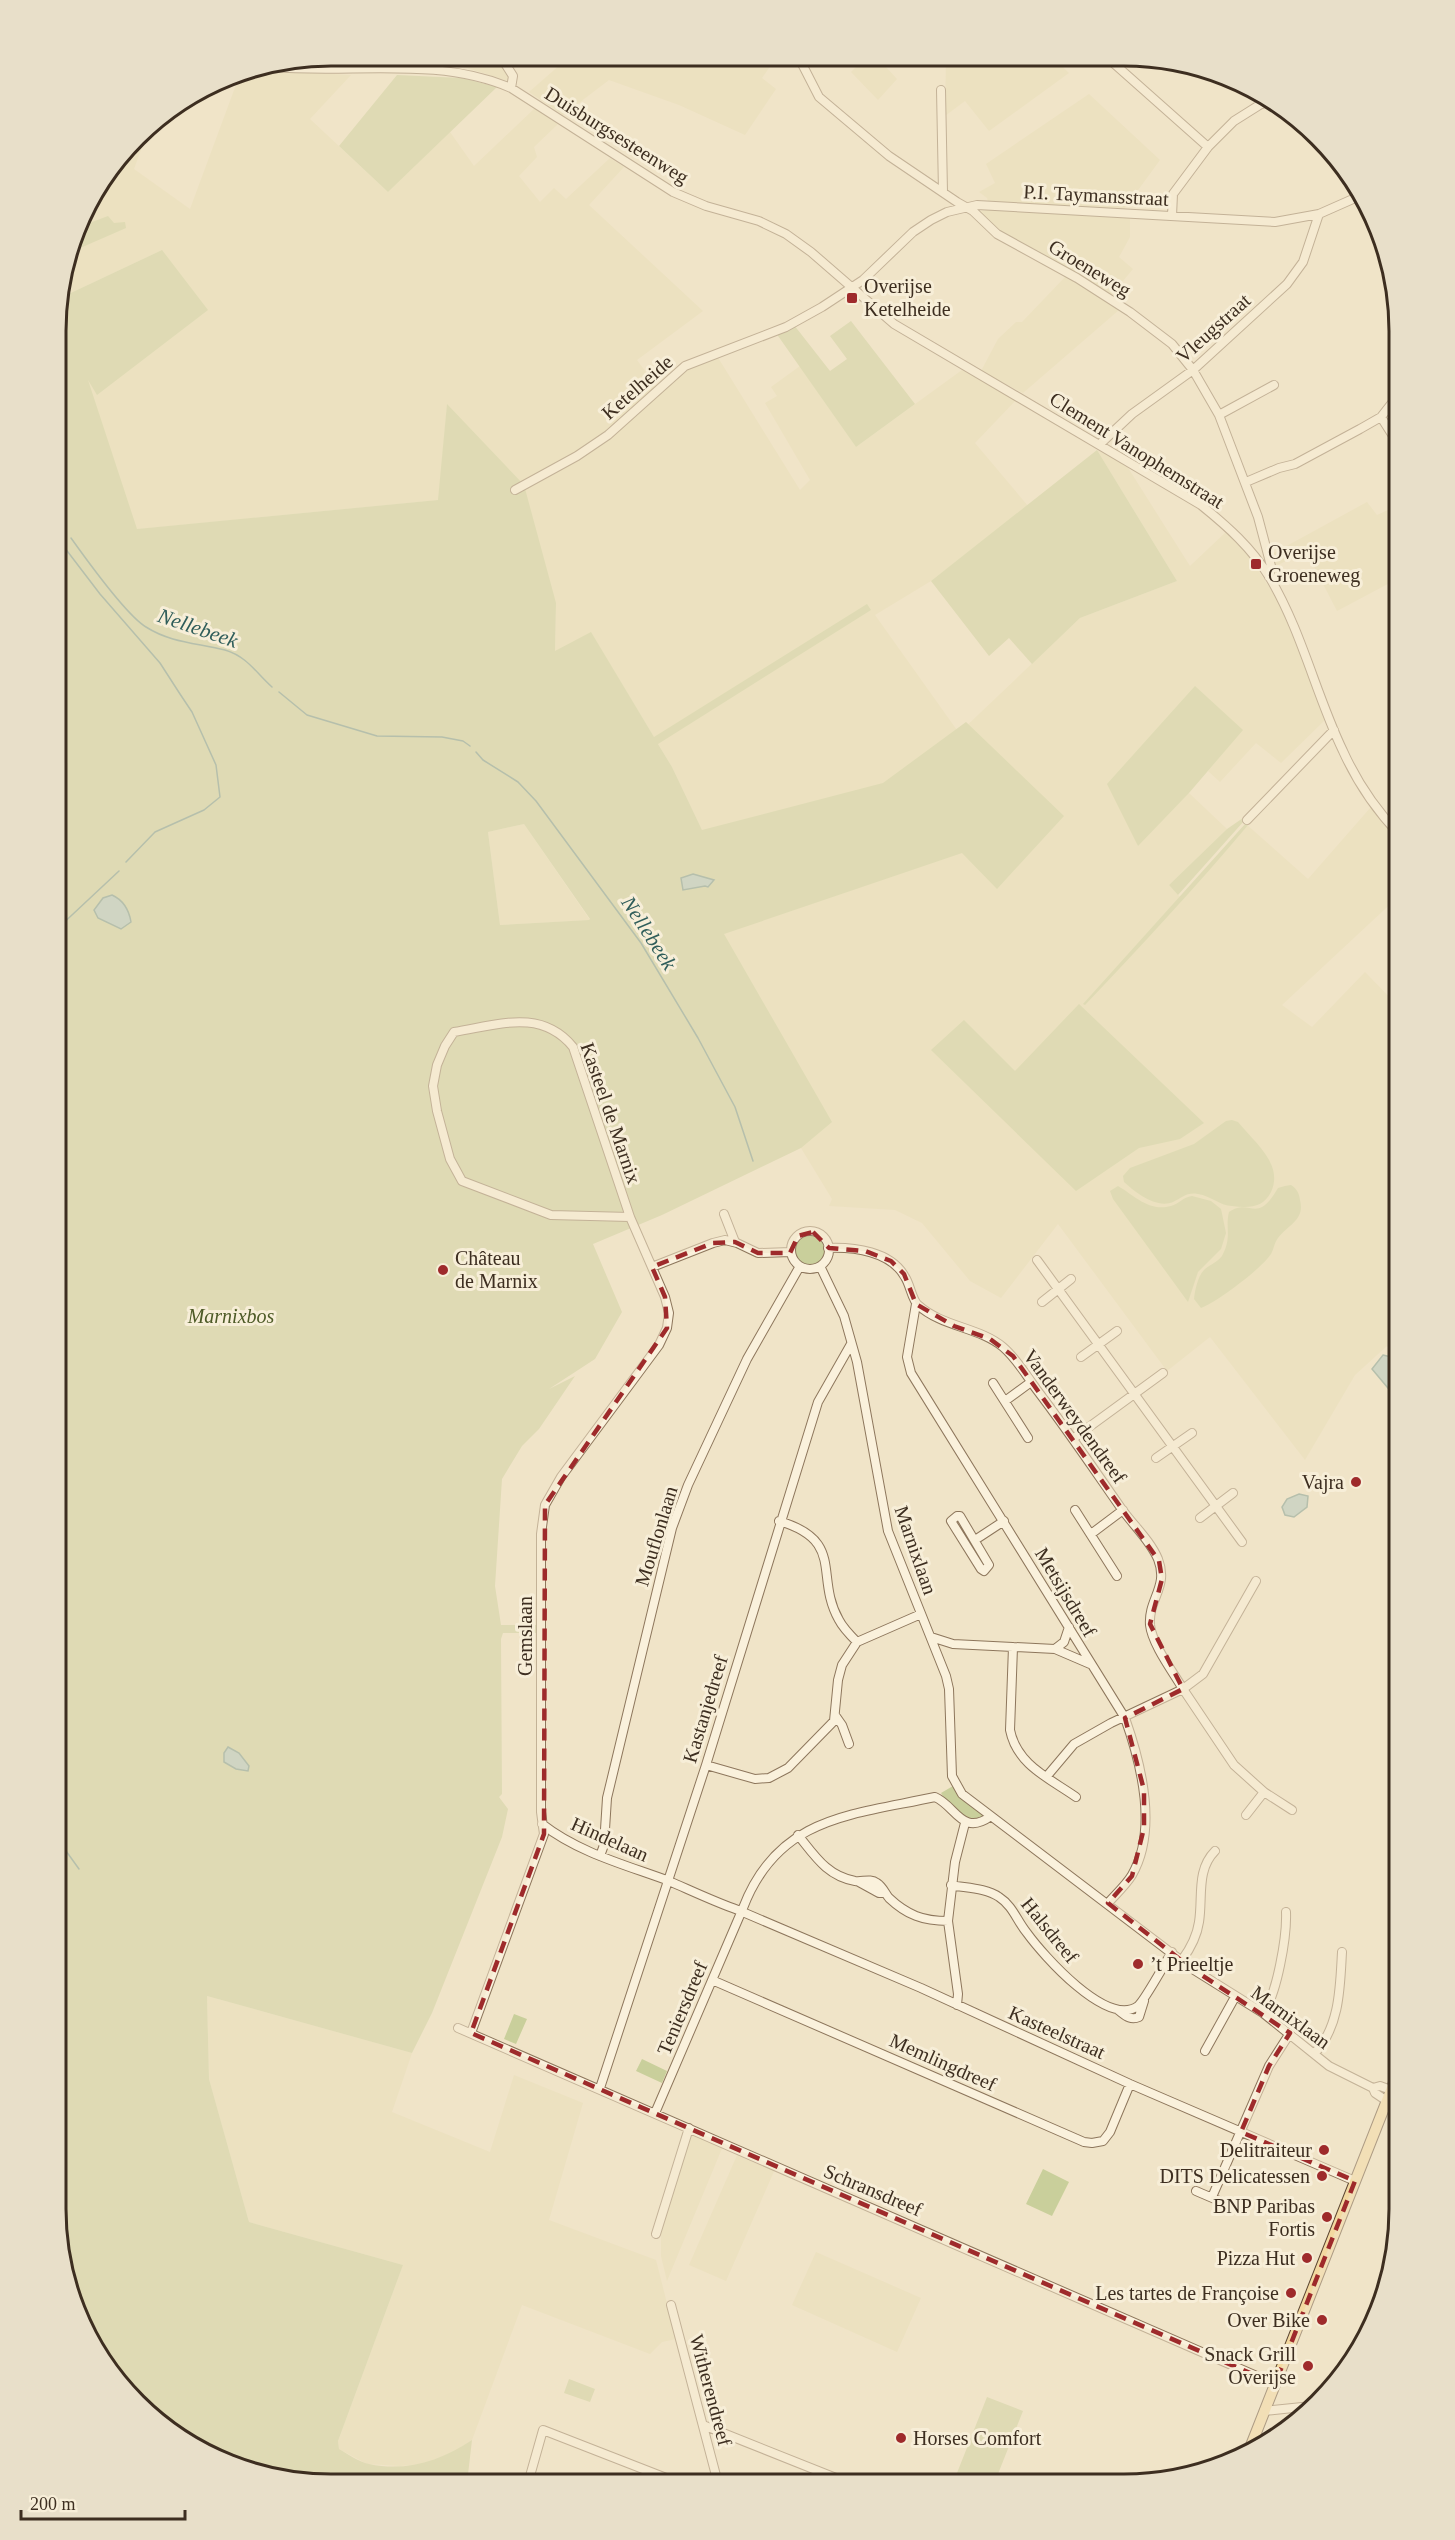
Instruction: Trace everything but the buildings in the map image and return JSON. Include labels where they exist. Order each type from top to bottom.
[{"type":"main road","points":[[1252,2441],[1389,2096]]},
{"type":"street","points":[[507,66],[513,76],[511,88]]},
{"type":"street","name":"Groeneweg","points":[[803,66],[819,97],[889,156],[965,207],[1010,242],[1038,255],[1130,312],[1172,344],[1193,370],[1219,415],[1246,482],[1271,566],[1269,577]]},
{"type":"street","points":[[1117,66],[1208,147]]},
{"type":"street","name":"Duisburgsesteenweg","points":[[302,68],[450,71],[488,79],[511,88],[673,192],[706,206],[759,221],[786,234],[811,252],[851,288]]},
{"type":"street","points":[[941,90],[943,192]]},
{"type":"street","points":[[1172,216],[1173,194],[1208,147],[1234,121],[1262,104]]},
{"type":"street","name":"P.I. Taymansstraat","points":[[851,288],[864,280],[922,226],[947,212],[965,207],[977,205],[1275,222],[1318,214],[1354,198]]},
{"type":"street","name":"Vleugstraat","points":[[1100,444],[1132,414],[1193,370],[1287,284],[1303,262],[1318,214]]},
{"type":"street","name":"Clement Vanophemstraat","points":[[851,288],[900,328],[1201,505],[1229,527],[1269,577],[1299,640],[1334,730],[1359,783],[1389,821]]},
{"type":"street","name":"Ketelheide","points":[[515,490],[577,456],[608,435],[685,366],[786,327],[851,288]]},
{"type":"street","points":[[1219,415],[1274,385]]},
{"type":"street","points":[[1246,482],[1295,464],[1382,417],[1389,408]]},
{"type":"street","points":[[1382,417],[1389,429]]},
{"type":"street","points":[[1247,820],[1334,730]]},
{"type":"street","name":"Kasteel de Marnix","points":[[630,1217],[551,1215],[462,1180],[450,1159],[436,1111],[433,1086],[437,1065],[454,1032],[522,1021],[545,1024],[562,1034],[573,1047],[630,1217],[652,1268]]},
{"type":"street","points":[[724,1214],[735,1242]]},
{"type":"street","points":[[808,1232],[821,1235],[828,1248],[827,1257],[820,1266],[811,1269],[795,1262],[791,1252],[796,1238],[808,1232]]},
{"type":"street","points":[[652,1268],[712,1243],[725,1240],[735,1242],[758,1253],[791,1252]]},
{"type":"street","points":[[828,1248],[865,1251],[891,1261],[904,1274],[916,1304]]},
{"type":"street","points":[[1037,1260],[1242,1542]]},
{"type":"street","name":"Mouflonlaan","points":[[600,1856],[604,1845],[607,1798],[672,1528],[688,1485],[747,1359],[800,1266]]},
{"type":"street","name":"Marnixlaan","points":[[820,1266],[844,1316],[857,1362],[888,1531],[931,1637],[949,1689],[952,1776],[962,1794],[1182,1960],[1290,2033],[1329,2066],[1372,2088],[1375,2093],[1389,2096]]},
{"type":"street","name":"Gemslaan","points":[[471,2033],[543,1842],[541,1534],[545,1505],[561,1476],[659,1345],[667,1328],[669,1313],[665,1297],[652,1268]]},
{"type":"street","points":[[1042,1302],[1071,1279]]},
{"type":"street","name":"Vanderweydendreef","points":[[916,1304],[954,1326],[990,1339],[1013,1356],[1074,1438],[1123,1510],[1154,1550],[1159,1561],[1162,1579],[1153,1605],[1150,1624],[1152,1635],[1183,1689],[1234,1766],[1264,1792],[1292,1810]]},
{"type":"street","name":"Metsijsdreef","points":[[916,1304],[908,1342],[907,1364],[1125,1718],[1144,1790],[1142,1845],[1132,1876],[1108,1903]]},
{"type":"street","points":[[1081,1357],[1117,1331]]},
{"type":"street","name":"Kastanjedreef","points":[[600,2088],[706,1765],[779,1521],[818,1402],[851,1344]]},
{"type":"street","points":[[1074,1438],[1163,1373]]},
{"type":"street","points":[[1005,1401],[1031,1382]]},
{"type":"street","points":[[993,1383],[1028,1438]]},
{"type":"street","points":[[1156,1458],[1192,1432]]},
{"type":"street","points":[[1200,1518],[1233,1493]]},
{"type":"street","points":[[1076,1510],[1117,1576]]},
{"type":"street","points":[[1091,1534],[1123,1510]]},
{"type":"street","points":[[960,1516],[975,1540],[989,1565],[984,1570],[957,1531],[951,1521],[952,1518],[960,1516]]},
{"type":"street","points":[[779,1521],[812,1535],[819,1545],[826,1561],[834,1608],[839,1621],[857,1642]]},
{"type":"street","points":[[975,1540],[1004,1521]]},
{"type":"street","points":[[1047,1776],[1074,1744],[1183,1689],[1203,1674],[1256,1581]]},
{"type":"street","points":[[706,1765],[741,1776],[769,1778],[788,1768],[834,1721],[838,1680],[842,1665],[857,1642],[921,1614]]},
{"type":"street","points":[[1055,1649],[1064,1642],[1068,1627]]},
{"type":"street","points":[[931,1637],[953,1644],[1055,1649],[1090,1664]]},
{"type":"street","points":[[938,1656],[953,1644]]},
{"type":"street","points":[[1013,1647],[1010,1730],[1012,1742],[1025,1762],[1076,1797]]},
{"type":"street","points":[[835,1715],[842,1725],[849,1744]]},
{"type":"street","points":[[1246,1815],[1264,1792]]},
{"type":"street","name":"Teniersdreef","points":[[655,2113],[742,1912],[762,1871],[774,1855],[798,1835],[823,1822],[935,1797],[944,1801],[952,1813],[965,1822]]},
{"type":"street","points":[[957,2005],[958,1994],[948,1921],[951,1885],[965,1822],[983,1821],[991,1816]]},
{"type":"street","name":"Hindelaan","points":[[542,1824],[553,1832],[617,1864],[667,1881]]},
{"type":"street","points":[[798,1835],[832,1874],[859,1882],[879,1893],[885,1893],[908,1914],[933,1921],[948,1921]]},
{"type":"street","points":[[1182,1960],[1194,1941],[1199,1923],[1202,1875],[1206,1860],[1215,1851]]},
{"type":"street","name":"Kasteelstraat","points":[[667,1881],[957,2005],[1130,2084],[1355,2181]]},
{"type":"street","name":"Halsdreef","points":[[951,1885],[998,1896],[1010,1906],[1024,1930],[1044,1955],[1071,1982],[1100,2002],[1117,2010],[1128,2011],[1144,1999],[1172,1952]]},
{"type":"street","points":[[1263,2013],[1269,2006],[1279,1967],[1285,1935],[1286,1912]]},
{"type":"street","points":[[1315,2053],[1323,2045],[1339,1998],[1342,1952]]},
{"type":"street","name":"Memlingdreef","points":[[712,1980],[1084,2142],[1103,2141],[1110,2132],[1130,2084]]},
{"type":"street","points":[[1205,2051],[1235,1997]]},
{"type":"street","name":"Schransdreef","points":[[458,2028],[1275,2384]]},
{"type":"street","points":[[1212,2197],[1269,2066],[1290,2033]]},
{"type":"street","points":[[656,2234],[689,2128]]},
{"type":"street","points":[[1196,2191],[1231,2206]]},
{"type":"street","name":"Witherendreef","points":[[671,2305],[716,2474]]},
{"type":"street","points":[[1264,2411],[1300,2407]]},
{"type":"street","points":[[703,2425],[826,2474]]},
{"type":"street","points":[[531,2474],[543,2430],[656,2474]]},
{"type":"highlighted area","points":[[813,1232],[829,1248],[865,1251],[891,1261],[904,1274],[916,1304],[954,1326],[990,1339],[1013,1356],[1159,1561],[1162,1579],[1150,1624],[1183,1689],[1125,1718],[1144,1790],[1144,1828],[1132,1876],[1108,1903],[1191,1968],[1290,2033],[1269,2066],[1241,2132],[1355,2181],[1275,2384],[471,2033],[544,1834],[545,1505],[667,1328],[665,1297],[652,1267],[713,1243],[735,1242],[758,1253],[790,1253],[798,1236]]},
{"type":"shaded area","points":[[437,66],[503,66],[509,76],[508,81],[464,67]]},
{"type":"shaded area","points":[[559,66],[770,66],[762,78],[776,89],[745,135],[679,105],[609,80],[563,115],[529,92]]},
{"type":"shaded area","points":[[857,66],[887,66],[897,79],[878,100],[851,72]]},
{"type":"shaded area","points":[[946,66],[1061,66],[1069,73],[989,131],[965,101],[945,116]]},
{"type":"shaded area","points":[[279,71],[351,75],[310,119],[388,192],[450,132],[474,166],[535,108],[558,124],[534,147],[537,157],[519,176],[540,202],[554,188],[566,199],[610,158],[624,167],[589,205],[703,311],[637,360],[659,390],[685,369],[717,356],[800,490],[810,480],[765,403],[777,396],[771,387],[800,366],[856,447],[962,370],[1017,399],[975,443],[1028,506],[931,581],[875,615],[959,733],[1080,618],[1177,581],[1097,450],[1125,463],[1190,566],[1227,531],[1246,552],[1277,599],[1305,664],[1325,720],[1281,763],[1256,743],[1220,782],[1208,771],[1242,730],[1195,687],[1137,846],[1189,793],[1227,829],[1169,885],[1181,898],[1246,824],[1308,879],[1371,807],[1389,828],[1389,905],[1282,1005],[1312,1027],[1365,972],[1389,997],[1389,1348],[1387,1346],[1355,1375],[1305,1460],[1210,1337],[1167,1371],[1058,1224],[1001,1298],[970,1281],[922,1223],[895,1210],[829,1206],[832,1199],[801,1148],[645,865],[702,830],[672,767],[591,633],[555,652],[556,603],[447,405],[439,500],[118,531],[66,354],[67,321],[162,250],[68,294],[71,279],[86,229],[101,198],[144,143],[134,169],[190,209],[237,83],[262,75]]},
{"type":"shaded area","points":[[1089,94],[1160,160],[1125,208],[1130,219],[1130,237],[1119,257],[1133,269],[1107,300],[1119,310],[1023,393],[981,371],[998,339],[1016,322],[1022,322],[1066,276],[999,231],[978,211],[990,210],[987,198],[979,192],[995,183],[986,164]]},
{"type":"shaded area","points":[[1367,502],[1377,515],[1389,510],[1389,583],[1337,611],[1306,551],[1276,566],[1272,554]]},
{"type":"shaded area","points":[[524,824],[590,920],[500,925],[488,832]]},
{"type":"shaded area","points":[[207,1996],[412,2053],[392,2112],[490,2152],[514,2075],[583,2103],[549,2220],[656,2260],[676,2339],[662,2342],[650,2354],[522,2305],[472,2440],[452,2453],[423,2464],[400,2466],[367,2464],[339,2449],[338,2441],[403,2265],[249,2222],[209,2079]]},
{"type":"shaded area","points":[[691,2134],[723,2146],[667,2281],[661,2256],[661,2225]]},
{"type":"shaded area","points":[[738,2153],[775,2169],[726,2281],[689,2265]]},
{"type":"shaded area","points":[[816,2252],[921,2298],[897,2352],[792,2305]]},
{"type":"green space","points":[[397,75],[462,78],[497,87],[388,192],[339,146]]},
{"type":"green space","points":[[108,216],[114,223],[125,222],[126,228],[79,248],[89,223]]},
{"type":"green space","name":"Marnixbos","points":[[162,250],[208,310],[97,395],[88,380],[137,529],[438,500],[447,404],[524,485],[556,603],[555,651],[591,632],[654,737],[867,604],[871,610],[658,744],[672,767],[702,830],[883,783],[966,722],[1064,816],[997,889],[962,853],[724,934],[832,1122],[801,1148],[662,1215],[593,1244],[622,1312],[595,1359],[549,1389],[575,1376],[539,1429],[522,1446],[502,1479],[495,1586],[501,1625],[537,1625],[537,1633],[503,1633],[501,1639],[502,1794],[499,1797],[508,1809],[502,1837],[432,2013],[412,2053],[207,1996],[209,2079],[249,2222],[403,2265],[338,2441],[339,2449],[365,2463],[396,2467],[436,2459],[472,2440],[468,2474],[296,2472],[262,2465],[214,2447],[198,2439],[156,2408],[143,2397],[121,2370],[101,2342],[86,2311],[75,2278],[68,2244],[66,2209],[66,331],[68,294]],"holes":[[[524,824],[589,920],[500,925],[488,832]]]},
{"type":"green space","points":[[851,321],[915,404],[856,447],[776,333],[794,325],[830,371],[847,359],[830,336]]},
{"type":"green space","points":[[1097,450],[1177,581],[1080,618],[1032,664],[1009,638],[989,656],[931,581]]},
{"type":"green space","points":[[1195,686],[1243,730],[1189,793],[1138,846],[1107,784]]},
{"type":"green space","points":[[1243,818],[1244,821],[1178,895],[1169,885],[1227,829]]},
{"type":"green space","points":[[1245,824],[1248,825],[1188,894],[1085,1005],[1083,1004]]},
{"type":"green space","points":[[1079,1004],[1204,1123],[1180,1139],[1139,1148],[1076,1191],[931,1050],[964,1020],[1015,1071]]},
{"type":"green space","points":[[1226,1121],[1238,1122],[1259,1146],[1274,1172],[1271,1192],[1260,1204],[1250,1207],[1228,1206],[1203,1195],[1194,1194],[1166,1204],[1146,1198],[1124,1182],[1123,1176],[1130,1168],[1194,1144]]},
{"type":"green space","points":[[1291,1185],[1298,1193],[1300,1212],[1295,1221],[1278,1238],[1271,1254],[1249,1276],[1201,1308],[1194,1299],[1197,1283],[1207,1267],[1218,1261],[1223,1254],[1228,1237],[1229,1212],[1237,1208],[1254,1209],[1264,1206],[1278,1188]]},
{"type":"green space","points":[[1118,1186],[1143,1202],[1156,1207],[1171,1206],[1192,1196],[1211,1201],[1221,1209],[1226,1233],[1221,1249],[1198,1272],[1188,1302],[1113,1199],[1110,1191]]},
{"type":"green space","points":[[810,1236],[816,1237],[824,1245],[824,1257],[816,1265],[810,1266],[804,1265],[796,1257],[795,1251],[796,1245],[804,1237]]},
{"type":"green space","points":[[953,1786],[984,1816],[983,1818],[971,1820],[951,1807],[941,1793]]},
{"type":"green space","points":[[514,2014],[527,2019],[516,2044],[504,2039]]},
{"type":"green space","points":[[642,2059],[667,2071],[662,2083],[636,2071]]},
{"type":"green space","points":[[1043,2169],[1069,2182],[1052,2216],[1026,2204]]},
{"type":"green space","points":[[569,2379],[595,2389],[590,2402],[564,2393]]},
{"type":"green space","points":[[987,2397],[1023,2411],[998,2474],[957,2473]]},
{"type":"water","points":[[693,874],[714,880],[708,887],[683,890],[681,878]]},
{"type":"water","points":[[112,895],[122,903],[130,918],[131,922],[121,929],[98,918],[94,910],[103,898]]},
{"type":"water","points":[[1383,1355],[1389,1356],[1389,1388],[1388,1388],[1372,1369]]},
{"type":"water","points":[[1299,1494],[1308,1496],[1307,1507],[1294,1517],[1285,1515],[1282,1507],[1287,1499]]},
{"type":"water","points":[[228,1747],[239,1753],[249,1766],[248,1771],[236,1769],[224,1762],[224,1753]]},
{"type":"waterway","name":"Nellebeek","points":[[71,538],[117,599],[146,627],[175,639],[233,653],[246,661],[272,687]]},
{"type":"waterway","points":[[66,549],[100,594],[160,663],[192,712],[216,765],[220,797],[204,810],[155,832],[126,862]]},
{"type":"waterway","name":"Nellebeek","points":[[279,692],[307,715],[377,736],[442,737],[463,741],[470,746]]},
{"type":"waterway","name":"Nellebeek","points":[[476,752],[483,760],[518,782],[536,801],[641,943],[698,1038],[735,1107],[753,1161]]},
{"type":"waterway","points":[[66,921],[119,871]]},
{"type":"waterway","points":[[66,1851],[79,1869]]},
{"type":"place","name":"Overijse Ketelheide","points":[[852,298]]},
{"type":"place","name":"Overijse Groeneweg","points":[[1256,564]]},
{"type":"place","name":"Château de Marnix","points":[[443,1270]]},
{"type":"place","name":"Vajra","points":[[1356,1482]]},
{"type":"place","name":"’t Prieeltje","points":[[1138,1964]]},
{"type":"place","name":"Delitraiteur","points":[[1324,2150]]},
{"type":"place","name":"DITS Delicatessen","points":[[1322,2176]]},
{"type":"place","name":"BNP Paribas Fortis","points":[[1327,2217]]},
{"type":"place","name":"Pizza Hut","points":[[1307,2258]]},
{"type":"place","name":"Les tartes de Françoise","points":[[1291,2293]]},
{"type":"place","name":"Over Bike","points":[[1322,2320]]},
{"type":"place","name":"Snack Grill Overijse","points":[[1308,2366]]},
{"type":"place","name":"Horses Comfort","points":[[901,2438]]}]
